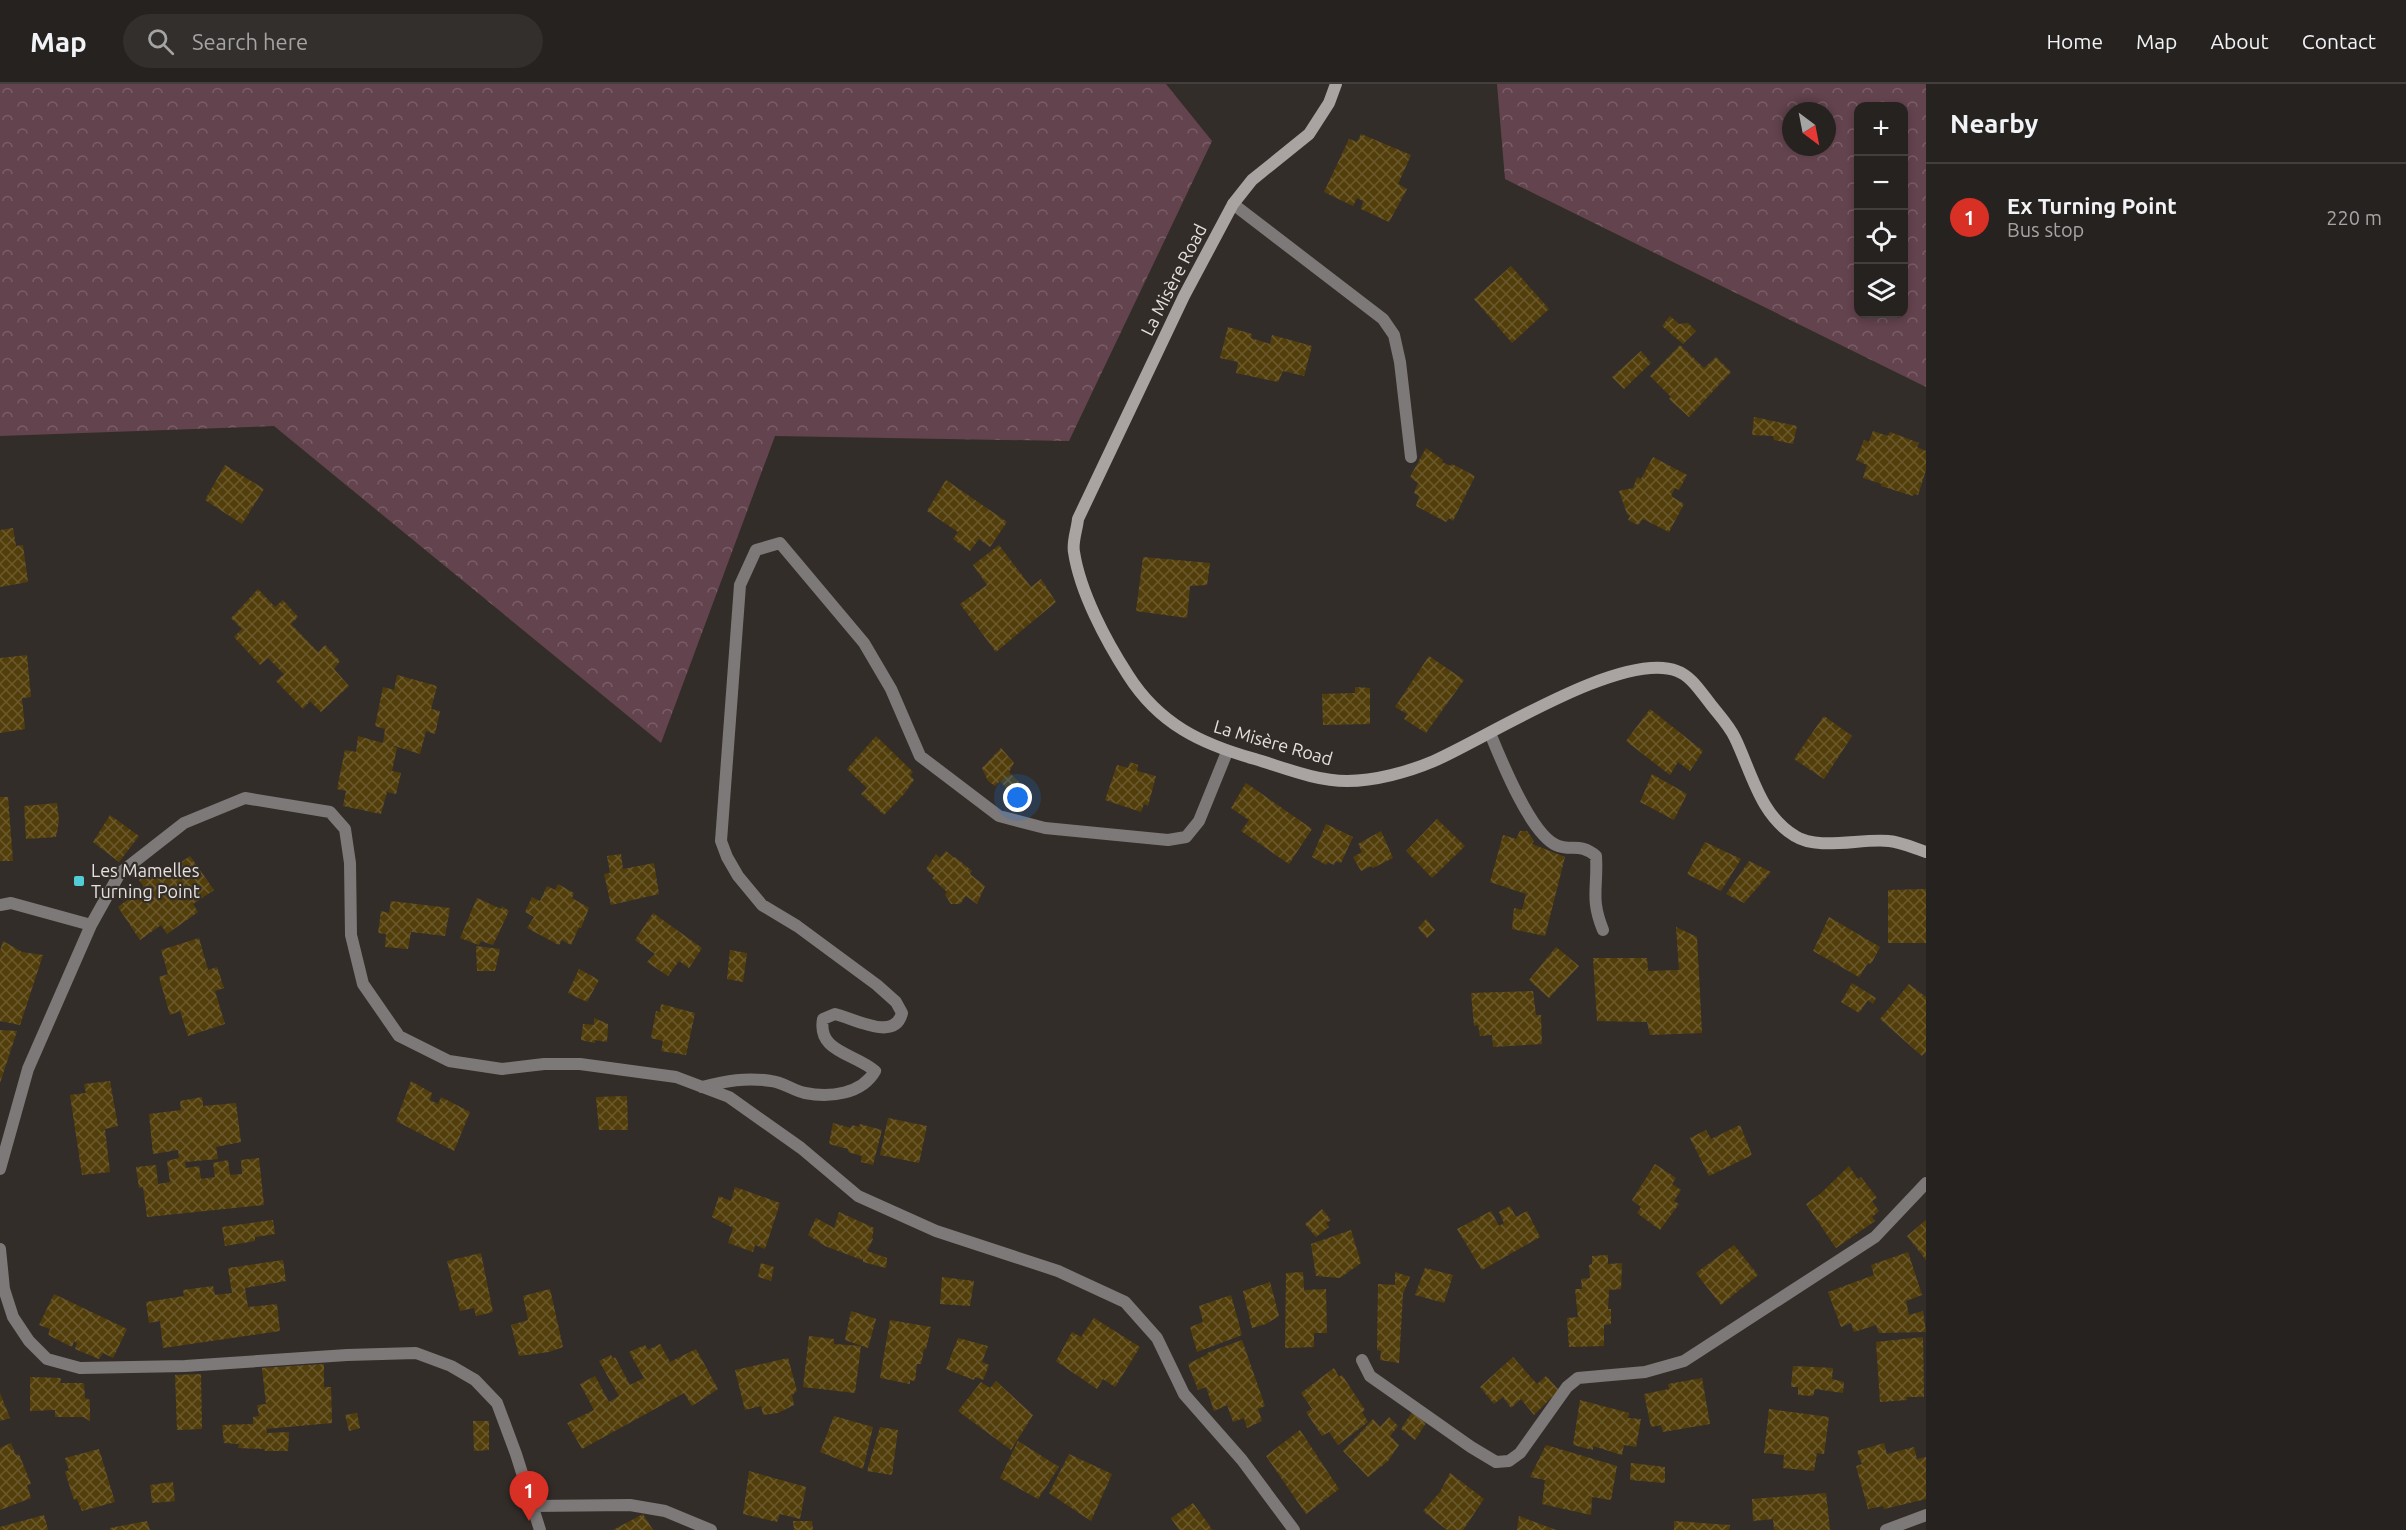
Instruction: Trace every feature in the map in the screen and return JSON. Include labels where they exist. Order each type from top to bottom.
[{"type":"main road","name":"La Misère Road","points":[[1336,84],[1329,103],[1309,134],[1252,180],[1233,204],[1184,296],[1078,519],[1073,549],[1081,580],[1120,663],[1136,688],[1166,718],[1200,741],[1227,752],[1310,776],[1347,781],[1395,774],[1424,765],[1571,692],[1618,673],[1656,668],[1677,671],[1696,684],[1734,734],[1764,807],[1778,825],[1798,839],[1824,843],[1889,841],[1926,852]]},
{"type":"street","points":[[1233,204],[1383,319],[1394,335],[1400,362],[1411,457]]},
{"type":"street","points":[[701,1087],[740,1078],[773,1081],[803,1093],[830,1095],[855,1090],[869,1081],[875,1071],[866,1063],[827,1044],[821,1031],[823,1019],[836,1014],[883,1029],[894,1027],[902,1013],[896,1002],[877,985],[797,927],[762,905],[738,876],[721,841],[740,585],[756,550],[780,543],[864,643],[891,689],[921,756],[999,816],[1045,828],[1168,840],[1186,837],[1199,821],[1227,752]]},
{"type":"street","points":[[1490,733],[1514,790],[1543,834],[1557,846],[1587,848],[1596,856],[1597,875],[1593,895],[1595,910],[1603,930]]},
{"type":"street","points":[[0,1169],[28,1069],[91,925],[120,873],[184,823],[245,798],[330,812],[345,829],[350,863],[351,935],[363,984],[399,1036],[449,1061],[502,1069],[544,1064],[580,1064],[676,1077],[729,1097],[801,1148],[858,1196],[936,1231],[1058,1271],[1125,1302],[1157,1338],[1184,1394],[1242,1460],[1294,1530]]},
{"type":"street","points":[[0,905],[11,903],[91,925]]},
{"type":"street","points":[[1362,1360],[1370,1376],[1471,1447],[1496,1462],[1509,1461],[1520,1453],[1567,1387],[1578,1378],[1645,1372],[1684,1361],[1875,1237],[1926,1183]]},
{"type":"street","points":[[0,1249],[4,1289],[13,1317],[29,1341],[47,1359],[80,1368],[185,1366],[347,1355],[416,1353],[451,1366],[475,1380],[497,1403],[540,1530]]},
{"type":"street","points":[[532,1506],[630,1505],[665,1511],[711,1530]]},
{"type":"street","points":[[1886,1530],[1926,1515]]},
{"type":"green space","points":[[0,84],[1166,84],[1212,141],[1069,441],[775,436],[661,743],[274,426],[0,436]]},
{"type":"green space","points":[[1497,84],[1926,84],[1926,387],[1505,179]]},
{"type":"building","points":[[1361,134],[1411,155],[1398,184],[1407,189],[1389,222],[1361,209],[1363,201],[1357,198],[1353,206],[1324,192],[1349,139],[1357,142]]},
{"type":"building","points":[[1511,266],[1549,309],[1512,343],[1474,299]]},
{"type":"building","points":[[1670,316],[1679,324],[1688,323],[1696,331],[1683,344],[1662,326]]},
{"type":"building","points":[[1228,327],[1252,334],[1251,338],[1270,344],[1272,335],[1312,346],[1304,376],[1283,371],[1278,382],[1236,373],[1238,362],[1220,358]]},
{"type":"building","points":[[1680,345],[1704,368],[1716,357],[1731,372],[1689,417],[1669,399],[1671,397],[1650,376]]},
{"type":"building","points":[[1641,351],[1651,363],[1624,389],[1612,377]]},
{"type":"building","points":[[1754,417],[1797,426],[1793,444],[1774,440],[1773,436],[1752,435]]},
{"type":"building","points":[[1873,431],[1888,436],[1890,432],[1919,443],[1917,447],[1926,451],[1926,470],[1918,495],[1913,496],[1863,478],[1867,465],[1856,460],[1864,440],[1869,442]]},
{"type":"building","points":[[1426,448],[1443,460],[1442,462],[1450,466],[1452,464],[1475,476],[1453,521],[1449,518],[1446,522],[1416,506],[1419,496],[1414,493],[1418,483],[1410,477]]},
{"type":"building","points":[[1653,457],[1687,475],[1679,490],[1675,488],[1671,496],[1684,504],[1669,532],[1643,519],[1638,525],[1628,520],[1630,516],[1627,514],[1619,491],[1633,488],[1637,477],[1641,479]]},
{"type":"building","points":[[225,465],[264,489],[242,524],[205,500]]},
{"type":"building","points":[[946,480],[1007,522],[990,547],[979,539],[970,551],[953,539],[958,532],[927,511]]},
{"type":"building","points":[[13,528],[16,546],[23,545],[28,582],[0,587],[0,530]]},
{"type":"building","points":[[999,545],[1031,587],[1041,579],[1056,602],[996,652],[960,604],[987,585],[973,565]]},
{"type":"building","points":[[1143,557],[1210,563],[1207,585],[1190,586],[1187,618],[1136,611]]},
{"type":"building","points":[[258,589],[275,607],[283,600],[298,617],[291,624],[318,652],[325,645],[340,661],[334,669],[349,686],[321,712],[310,701],[303,709],[276,681],[284,674],[268,658],[260,665],[234,637],[242,629],[231,618]]},
{"type":"building","points":[[27,655],[31,697],[22,698],[25,729],[0,733],[0,658]]},
{"type":"building","points":[[1429,656],[1464,680],[1426,733],[1404,719],[1407,714],[1395,707]]},
{"type":"building","points":[[397,675],[437,686],[431,709],[440,711],[435,734],[426,731],[420,754],[388,744],[397,748],[392,771],[401,773],[396,794],[387,792],[381,814],[343,806],[346,791],[337,789],[345,750],[356,752],[358,736],[383,743],[385,729],[375,726],[383,687],[394,690]]},
{"type":"building","points":[[1355,687],[1370,688],[1370,724],[1323,725],[1322,694],[1355,693]]},
{"type":"building","points":[[1650,709],[1703,751],[1690,771],[1678,762],[1670,775],[1626,741]]},
{"type":"building","points":[[1824,716],[1852,736],[1824,779],[1794,759]]},
{"type":"building","points":[[876,736],[913,772],[910,775],[914,780],[884,815],[861,794],[867,788],[847,769]]},
{"type":"building","points":[[1001,748],[1014,763],[1009,772],[1020,783],[1010,792],[1000,781],[995,786],[988,781],[982,768]]},
{"type":"building","points":[[1130,762],[1138,765],[1137,771],[1156,776],[1148,806],[1144,804],[1141,812],[1105,800],[1117,765],[1128,768]]},
{"type":"building","points":[[1652,774],[1687,794],[1674,820],[1640,802]]},
{"type":"building","points":[[1246,783],[1312,829],[1289,864],[1241,831],[1249,820],[1231,808]]},
{"type":"building","points":[[0,797],[8,797],[13,861],[0,861]]},
{"type":"building","points":[[57,803],[59,821],[56,837],[26,839],[24,806]]},
{"type":"building","points":[[110,815],[139,836],[119,862],[93,842]]},
{"type":"building","points":[[1437,819],[1465,846],[1432,878],[1406,851]]},
{"type":"building","points":[[1326,824],[1353,837],[1341,863],[1336,861],[1334,865],[1328,862],[1326,865],[1312,857]]},
{"type":"building","points":[[1381,831],[1393,858],[1361,871],[1353,857],[1362,852],[1358,844]]},
{"type":"building","points":[[1520,831],[1527,831],[1534,841],[1532,844],[1565,857],[1545,936],[1512,929],[1514,908],[1522,910],[1526,894],[1490,882],[1503,835],[1516,839]]},
{"type":"building","points":[[1705,842],[1741,859],[1721,891],[1687,874]]},
{"type":"building","points":[[946,851],[972,871],[970,874],[985,886],[977,904],[966,896],[960,904],[951,904],[945,895],[947,892],[926,869],[936,854],[940,858]]},
{"type":"building","points":[[621,854],[623,869],[654,863],[659,894],[611,905],[604,874],[610,873],[607,856]]},
{"type":"building","points":[[190,856],[214,890],[193,904],[198,912],[167,934],[161,925],[140,940],[118,907],[144,887],[139,880],[158,866],[163,875]]},
{"type":"building","points":[[1749,861],[1771,872],[1744,903],[1726,894]]},
{"type":"building","points":[[558,884],[574,893],[572,898],[589,908],[571,945],[562,940],[559,945],[527,928],[534,917],[525,912],[532,897],[540,901],[547,886],[555,890]]},
{"type":"building","points":[[1926,889],[1926,943],[1888,943],[1888,890]]},
{"type":"building","points":[[477,898],[501,909],[502,906],[509,911],[493,945],[481,941],[479,945],[460,938]]},
{"type":"building","points":[[391,901],[450,908],[445,936],[411,932],[408,949],[385,947],[386,934],[378,933],[381,911],[389,913]]},
{"type":"building","points":[[653,913],[702,948],[689,968],[679,961],[668,976],[647,962],[655,954],[635,940]]},
{"type":"building","points":[[1829,917],[1880,947],[1871,964],[1868,963],[1859,977],[1813,951]]},
{"type":"building","points":[[1426,919],[1435,930],[1427,938],[1418,928]]},
{"type":"building","points":[[1676,927],[1697,937],[1702,1033],[1650,1035],[1647,1022],[1597,1021],[1593,958],[1647,958],[1648,971],[1679,970]]},
{"type":"building","points":[[199,938],[208,970],[217,967],[224,988],[215,991],[225,1024],[188,1036],[180,1011],[170,1015],[159,977],[168,974],[161,950]]},
{"type":"building","points":[[3,941],[22,952],[43,955],[20,1025],[0,1021],[0,951]]},
{"type":"building","points":[[476,946],[500,949],[495,971],[477,971]]},
{"type":"building","points":[[1556,947],[1579,966],[1549,998],[1529,980]]},
{"type":"building","points":[[730,950],[747,953],[743,982],[727,979]]},
{"type":"building","points":[[579,969],[599,980],[587,1002],[568,993]]},
{"type":"building","points":[[1852,983],[1876,998],[1873,1004],[1868,1000],[1859,1013],[1841,1002]]},
{"type":"building","points":[[1909,984],[1926,997],[1926,1052],[1922,1056],[1880,1019]]},
{"type":"building","points":[[1533,991],[1536,1015],[1541,1015],[1542,1044],[1493,1047],[1492,1035],[1480,1036],[1478,1025],[1474,1026],[1471,993]]},
{"type":"building","points":[[661,1004],[695,1013],[686,1055],[661,1051],[663,1041],[651,1038],[656,1011],[660,1012]]},
{"type":"building","points":[[594,1018],[608,1024],[607,1042],[595,1040],[595,1043],[581,1040],[583,1024],[594,1025]]},
{"type":"building","points":[[0,1030],[17,1031],[0,1083]]},
{"type":"building","points":[[110,1081],[118,1126],[105,1129],[110,1172],[82,1175],[70,1095],[86,1093],[84,1084]]},
{"type":"building","points":[[411,1081],[432,1093],[430,1100],[438,1104],[441,1097],[470,1112],[454,1151],[396,1121]]},
{"type":"building","points":[[627,1096],[628,1130],[599,1130],[596,1097]]},
{"type":"building","points":[[202,1097],[203,1106],[236,1103],[241,1142],[216,1147],[218,1159],[185,1162],[186,1168],[199,1166],[201,1179],[215,1177],[213,1163],[228,1160],[230,1175],[242,1174],[241,1160],[259,1158],[264,1205],[147,1217],[143,1187],[139,1188],[136,1167],[156,1165],[158,1184],[170,1182],[167,1161],[179,1158],[178,1150],[153,1154],[149,1114],[181,1110],[180,1101]]},
{"type":"building","points":[[888,1118],[927,1126],[919,1163],[880,1155]]},
{"type":"building","points":[[833,1123],[851,1128],[852,1125],[859,1127],[860,1124],[882,1130],[873,1165],[861,1162],[862,1156],[848,1152],[848,1149],[829,1144]]},
{"type":"building","points":[[1740,1125],[1752,1155],[1709,1176],[1690,1138],[1706,1130],[1711,1139]]},
{"type":"building","points":[[1655,1164],[1676,1178],[1672,1184],[1681,1190],[1674,1201],[1679,1204],[1660,1230],[1637,1213],[1641,1207],[1632,1200]]},
{"type":"building","points":[[1849,1166],[1877,1198],[1872,1201],[1879,1211],[1872,1217],[1875,1221],[1836,1248],[1806,1204]]},
{"type":"building","points":[[735,1187],[780,1203],[765,1249],[755,1245],[753,1252],[728,1243],[733,1228],[712,1217],[719,1196],[731,1201]]},
{"type":"building","points":[[1510,1206],[1516,1217],[1527,1211],[1540,1237],[1482,1270],[1457,1229],[1491,1211],[1499,1226],[1504,1223],[1499,1212]]},
{"type":"building","points":[[1322,1209],[1331,1220],[1326,1223],[1329,1227],[1316,1237],[1305,1224]]},
{"type":"building","points":[[839,1212],[874,1228],[873,1239],[867,1251],[887,1258],[886,1268],[863,1262],[863,1258],[862,1260],[825,1246],[808,1235],[816,1218],[834,1228]]},
{"type":"building","points":[[273,1220],[275,1234],[255,1237],[255,1241],[225,1246],[222,1227]]},
{"type":"building","points":[[1926,1220],[1926,1260],[1907,1236]]},
{"type":"building","points":[[1351,1230],[1361,1263],[1340,1278],[1316,1276],[1311,1244]]},
{"type":"building","points":[[1734,1245],[1758,1275],[1721,1305],[1696,1273]]},
{"type":"building","points":[[1908,1252],[1922,1295],[1906,1301],[1909,1315],[1923,1311],[1926,1332],[1879,1333],[1876,1325],[1854,1332],[1851,1323],[1841,1327],[1828,1292],[1874,1275],[1871,1265]]},
{"type":"building","points":[[481,1253],[493,1312],[476,1316],[474,1308],[460,1311],[447,1261]]},
{"type":"building","points":[[1608,1255],[1608,1264],[1622,1263],[1621,1289],[1609,1290],[1608,1309],[1611,1309],[1611,1324],[1604,1325],[1604,1346],[1569,1347],[1567,1318],[1578,1317],[1575,1289],[1582,1289],[1581,1279],[1590,1278],[1589,1265],[1592,1264],[1592,1256]]},
{"type":"building","points":[[283,1260],[286,1281],[245,1288],[248,1307],[277,1304],[280,1331],[163,1348],[160,1321],[149,1323],[146,1302],[184,1296],[183,1290],[213,1286],[215,1295],[232,1293],[228,1268]]},
{"type":"building","points":[[761,1263],[774,1267],[771,1281],[758,1277]]},
{"type":"building","points":[[1425,1268],[1453,1275],[1444,1303],[1415,1295]]},
{"type":"building","points":[[1303,1272],[1304,1290],[1326,1289],[1327,1333],[1314,1333],[1314,1347],[1285,1348],[1286,1273]]},
{"type":"building","points":[[1395,1272],[1410,1277],[1403,1294],[1399,1363],[1380,1360],[1381,1351],[1377,1350],[1378,1284],[1395,1285]]},
{"type":"building","points":[[942,1277],[974,1281],[970,1306],[940,1304]]},
{"type":"building","points":[[1270,1282],[1279,1316],[1266,1324],[1252,1328],[1243,1291]]},
{"type":"building","points":[[550,1289],[563,1347],[549,1352],[519,1356],[511,1325],[528,1320],[523,1296]]},
{"type":"building","points":[[54,1294],[127,1329],[113,1358],[103,1353],[99,1359],[75,1349],[77,1343],[74,1341],[72,1347],[48,1335],[50,1329],[39,1325]]},
{"type":"building","points":[[1231,1295],[1242,1335],[1197,1352],[1190,1327],[1203,1322],[1199,1306]]},
{"type":"building","points":[[851,1311],[876,1319],[868,1348],[845,1340]]},
{"type":"building","points":[[1094,1318],[1140,1347],[1115,1387],[1103,1379],[1097,1389],[1056,1361],[1072,1332],[1081,1337]]},
{"type":"building","points":[[890,1320],[931,1327],[921,1364],[917,1364],[915,1381],[910,1380],[910,1384],[880,1378]]},
{"type":"building","points":[[809,1336],[834,1339],[834,1344],[861,1346],[855,1393],[803,1387]]},
{"type":"building","points":[[1923,1337],[1924,1397],[1906,1397],[1907,1400],[1880,1402],[1876,1342]]},
{"type":"building","points":[[958,1338],[988,1346],[982,1362],[989,1365],[983,1380],[975,1377],[974,1380],[946,1369]]},
{"type":"building","points":[[1242,1340],[1265,1406],[1258,1409],[1262,1421],[1247,1428],[1244,1418],[1233,1422],[1227,1405],[1214,1411],[1206,1387],[1198,1390],[1188,1364],[1207,1353]]},
{"type":"building","points":[[660,1344],[670,1362],[696,1349],[718,1389],[692,1406],[684,1393],[582,1449],[567,1423],[594,1410],[580,1384],[595,1376],[609,1402],[619,1396],[599,1361],[611,1355],[613,1359],[615,1357],[630,1385],[644,1378],[629,1352],[645,1345],[648,1350]]},
{"type":"building","points":[[1513,1357],[1537,1384],[1546,1376],[1559,1390],[1534,1415],[1521,1399],[1511,1408],[1503,1397],[1494,1404],[1480,1387]]},
{"type":"building","points":[[788,1358],[797,1391],[792,1395],[794,1405],[778,1413],[763,1415],[761,1406],[745,1410],[735,1370]]},
{"type":"building","points":[[324,1364],[324,1387],[331,1387],[332,1423],[266,1429],[267,1433],[289,1432],[288,1451],[238,1448],[239,1444],[224,1443],[222,1425],[253,1424],[253,1417],[259,1416],[257,1405],[266,1404],[262,1368]]},
{"type":"building","points":[[1793,1366],[1833,1368],[1832,1379],[1844,1382],[1843,1393],[1815,1389],[1813,1396],[1798,1395],[1798,1387],[1791,1387]]},
{"type":"building","points":[[1334,1368],[1339,1377],[1342,1375],[1365,1410],[1362,1412],[1368,1422],[1338,1445],[1329,1432],[1322,1436],[1306,1412],[1312,1409],[1301,1393]]},
{"type":"building","points":[[201,1374],[202,1429],[177,1430],[175,1375]]},
{"type":"building","points":[[30,1377],[61,1378],[60,1383],[84,1383],[85,1398],[90,1400],[90,1421],[83,1417],[55,1417],[55,1410],[30,1411]]},
{"type":"building","points":[[1702,1378],[1710,1424],[1663,1432],[1661,1425],[1651,1427],[1644,1394],[1669,1389],[1668,1384]]},
{"type":"building","points":[[996,1381],[1033,1415],[1011,1450],[958,1411],[981,1382],[990,1388]]},
{"type":"building","points":[[0,1393],[10,1418],[0,1421]]},
{"type":"building","points":[[1580,1400],[1629,1413],[1628,1418],[1641,1419],[1636,1447],[1624,1445],[1622,1455],[1593,1446],[1593,1450],[1573,1445]]},
{"type":"building","points":[[1769,1409],[1829,1417],[1824,1454],[1817,1453],[1814,1471],[1783,1468],[1784,1455],[1764,1453]]},
{"type":"building","points":[[1412,1412],[1426,1423],[1415,1440],[1401,1429]]},
{"type":"building","points":[[357,1413],[360,1428],[349,1431],[345,1415]]},
{"type":"building","points":[[834,1416],[873,1427],[863,1469],[820,1452]]},
{"type":"building","points":[[1389,1417],[1398,1426],[1390,1436],[1399,1445],[1388,1461],[1368,1477],[1343,1451],[1373,1419],[1380,1427]]},
{"type":"building","points":[[473,1421],[489,1421],[489,1450],[474,1451]]},
{"type":"building","points":[[880,1427],[898,1430],[892,1475],[867,1471]]},
{"type":"building","points":[[1300,1430],[1339,1489],[1306,1514],[1266,1456]]},
{"type":"building","points":[[1018,1441],[1059,1467],[1038,1499],[1000,1478]]},
{"type":"building","points":[[11,1443],[16,1455],[19,1454],[31,1484],[27,1485],[31,1498],[0,1510],[0,1448]]},
{"type":"building","points":[[1884,1443],[1887,1454],[1914,1447],[1917,1459],[1926,1457],[1926,1499],[1884,1509],[1883,1506],[1868,1509],[1856,1466],[1862,1464],[1857,1451]]},
{"type":"building","points":[[1546,1445],[1617,1466],[1611,1500],[1592,1497],[1591,1515],[1542,1504],[1545,1480],[1530,1477]]},
{"type":"building","points":[[99,1449],[115,1502],[82,1511],[77,1499],[74,1500],[65,1472],[69,1470],[65,1458]]},
{"type":"building","points":[[1069,1454],[1112,1474],[1091,1521],[1049,1493]]},
{"type":"building","points":[[1631,1463],[1665,1467],[1665,1483],[1630,1480]]},
{"type":"building","points":[[749,1471],[806,1487],[800,1519],[780,1514],[777,1522],[743,1514]]},
{"type":"building","points":[[1450,1473],[1484,1499],[1463,1530],[1447,1530],[1423,1511],[1440,1492]]},
{"type":"building","points":[[173,1482],[175,1501],[152,1503],[150,1485]]},
{"type":"building","points":[[1826,1493],[1830,1530],[1774,1530],[1773,1519],[1753,1521],[1752,1499]]},
{"type":"building","points":[[1193,1503],[1212,1530],[1179,1530],[1171,1518]]},
{"type":"building","points":[[643,1514],[653,1530],[613,1530]]},
{"type":"building","points":[[44,1515],[48,1530],[0,1530],[0,1527]]},
{"type":"building","points":[[1519,1516],[1556,1530],[1517,1530]]},
{"type":"building","points":[[147,1521],[150,1530],[110,1530],[110,1528]]},
{"type":"building","points":[[793,1521],[812,1521],[813,1530],[794,1530]]},
{"type":"building","points":[[1674,1521],[1730,1525],[1729,1530],[1674,1530]]},
{"type":"place","name":"Les Mamelles Turning Point","points":[[79,881]]},
{"type":"place","name":"Ex Turning Point","points":[[529,1521]]}]
